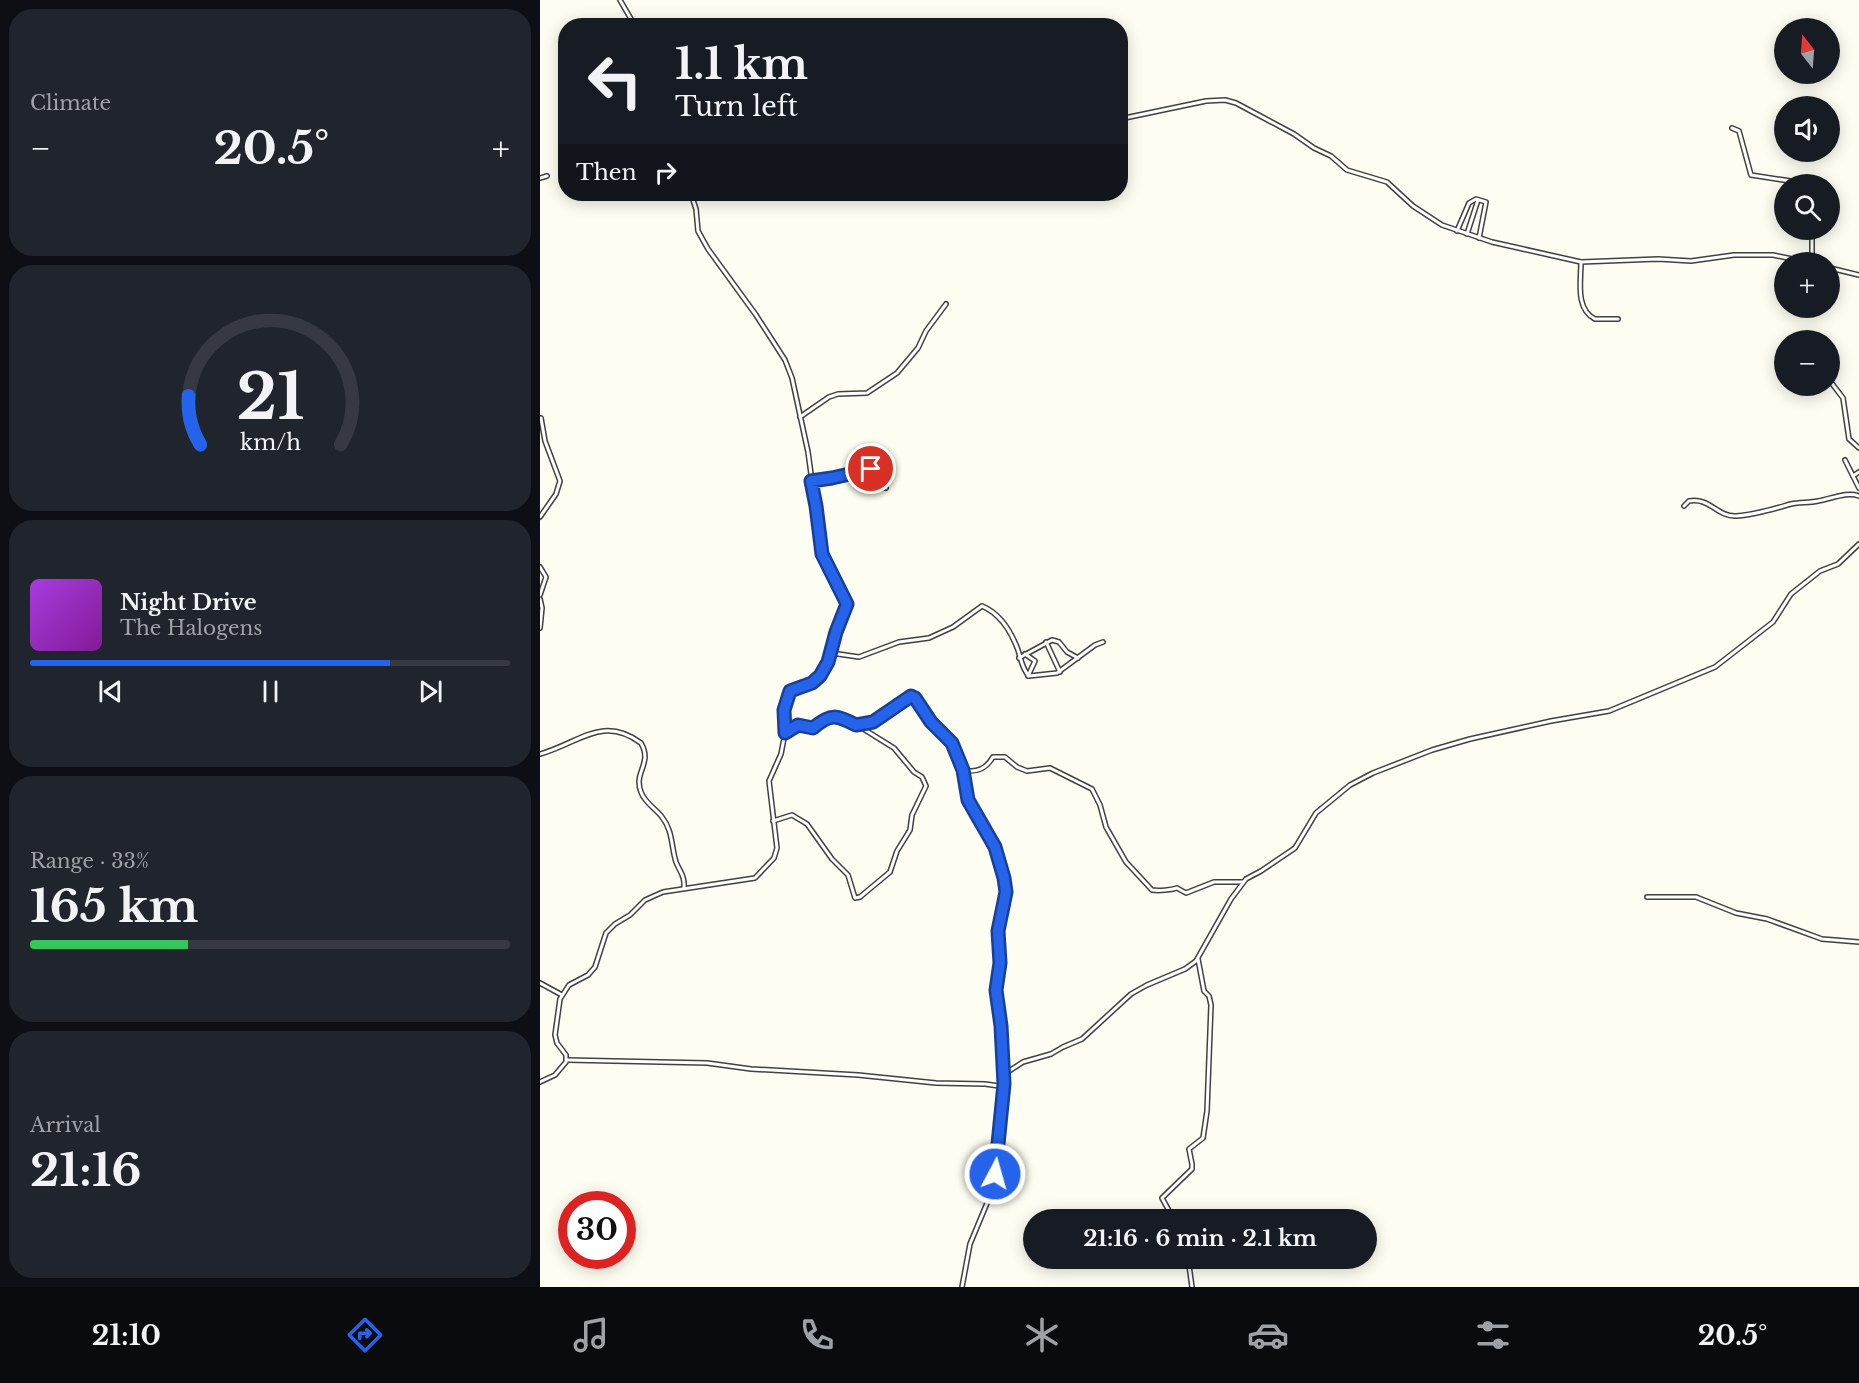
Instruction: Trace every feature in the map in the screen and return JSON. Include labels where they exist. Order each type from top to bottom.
[{"type":"street","points":[[620,0],[630,18]]},
{"type":"street","points":[[1128,117],[1206,101],[1236,102],[1331,156],[1347,170],[1388,182],[1422,213],[1442,225],[1479,238],[1554,257],[1581,262],[1658,259],[1691,261],[1734,255],[1774,255]]},
{"type":"street","points":[[1732,128],[1739,130],[1751,175],[1774,179]]},
{"type":"street","points":[[540,178],[547,176]]},
{"type":"street","points":[[1457,231],[1466,207],[1471,201],[1478,200],[1487,203],[1479,238]]},
{"type":"street","points":[[1467,234],[1478,200]]},
{"type":"street","points":[[540,1082],[560,1070],[567,1060],[555,1035],[555,1022],[562,995],[569,986],[588,975],[595,967],[604,937],[615,924],[630,915],[639,904],[663,892],[757,877],[777,854],[769,781],[779,761],[785,733],[784,710],[790,691],[816,681],[825,667],[847,602],[822,554],[808,452],[792,378],[783,356],[708,249],[698,231],[693,201]]},
{"type":"street","points":[[1581,262],[1581,294],[1584,309],[1595,319],[1618,319]]},
{"type":"street","points":[[1840,270],[1859,275]]},
{"type":"street","points":[[800,417],[829,397],[838,394],[867,393],[897,373],[918,348],[926,330],[946,304]]},
{"type":"street","points":[[1840,394],[1843,398],[1849,439],[1859,448]]},
{"type":"street","points":[[540,517],[556,494],[561,481],[545,441],[541,418]]},
{"type":"street","points":[[1845,460],[1859,488]]},
{"type":"street","points":[[811,481],[869,468],[886,488]]},
{"type":"street","points":[[1852,476],[1859,472]]},
{"type":"street","points":[[1684,506],[1689,501],[1697,501],[1709,504],[1726,515],[1736,516],[1851,494],[1859,496]]},
{"type":"street","points":[[1003,1075],[1023,1062],[1051,1054],[1082,1039],[1131,994],[1185,969],[1198,958],[1243,882],[1295,848],[1316,813],[1350,785],[1417,755],[1465,740],[1609,711],[1715,667],[1773,622],[1791,594],[1820,571],[1838,564],[1859,544]]},
{"type":"street","points":[[540,567],[546,577],[540,597],[542,608],[540,628]]},
{"type":"street","points":[[831,654],[859,657],[900,642],[929,638],[953,627],[982,606],[1002,619],[1015,643],[1028,676]]},
{"type":"street","points":[[1019,658],[1052,640],[1059,642],[1067,652],[1078,658]]},
{"type":"street","points":[[1046,642],[1060,672]]},
{"type":"street","points":[[1028,676],[1060,672],[1095,645],[1103,642]]},
{"type":"street","points":[[1025,654],[1035,661],[1028,676]]},
{"type":"street","points":[[856,725],[873,722],[893,707],[912,697],[931,722],[950,740],[963,770],[968,800],[997,852],[1005,887],[998,931],[1000,963],[996,990],[1004,1084],[994,1185],[969,1244],[962,1287]]},
{"type":"street","points":[[773,821],[792,815],[806,822],[834,862],[849,876],[855,898],[860,897],[888,874],[901,842],[910,830],[913,812],[926,783],[894,748],[843,717],[831,717],[819,722],[813,728],[798,725],[785,733]]},
{"type":"street","points":[[540,754],[574,742],[582,736],[613,730],[641,743],[645,750],[646,760],[639,774],[640,790],[643,797],[664,819],[670,829],[676,862],[684,875],[684,888]]},
{"type":"street","points":[[963,770],[982,769],[989,765],[993,757],[1003,756],[1022,770],[1030,772],[1050,768],[1092,789],[1100,805],[1106,827],[1126,862],[1152,890],[1175,888],[1188,893],[1213,882],[1243,882]]},
{"type":"street","points":[[1647,897],[1696,897],[1741,915],[1767,920],[1822,939],[1859,942]]},
{"type":"street","points":[[1168,1209],[1162,1198],[1192,1169],[1189,1149],[1203,1138],[1207,1111],[1211,1005],[1209,996],[1204,992],[1198,958]]},
{"type":"street","points":[[540,983],[562,995]]},
{"type":"street","points":[[567,1060],[707,1064],[936,1083],[996,1086],[1004,1084]]},
{"type":"street","points":[[1190,1269],[1192,1287]]},
{"type":"route","points":[[871,469],[811,481],[822,554],[847,604],[828,662],[820,676],[812,683],[790,691],[784,710],[785,733],[798,725],[813,728],[819,722],[831,717],[843,717],[856,725],[873,722],[911,696],[915,698],[931,722],[952,743],[963,770],[968,800],[997,852],[1006,892],[998,931],[1000,963],[996,999],[1001,1026],[1004,1084],[995,1174]]}]
